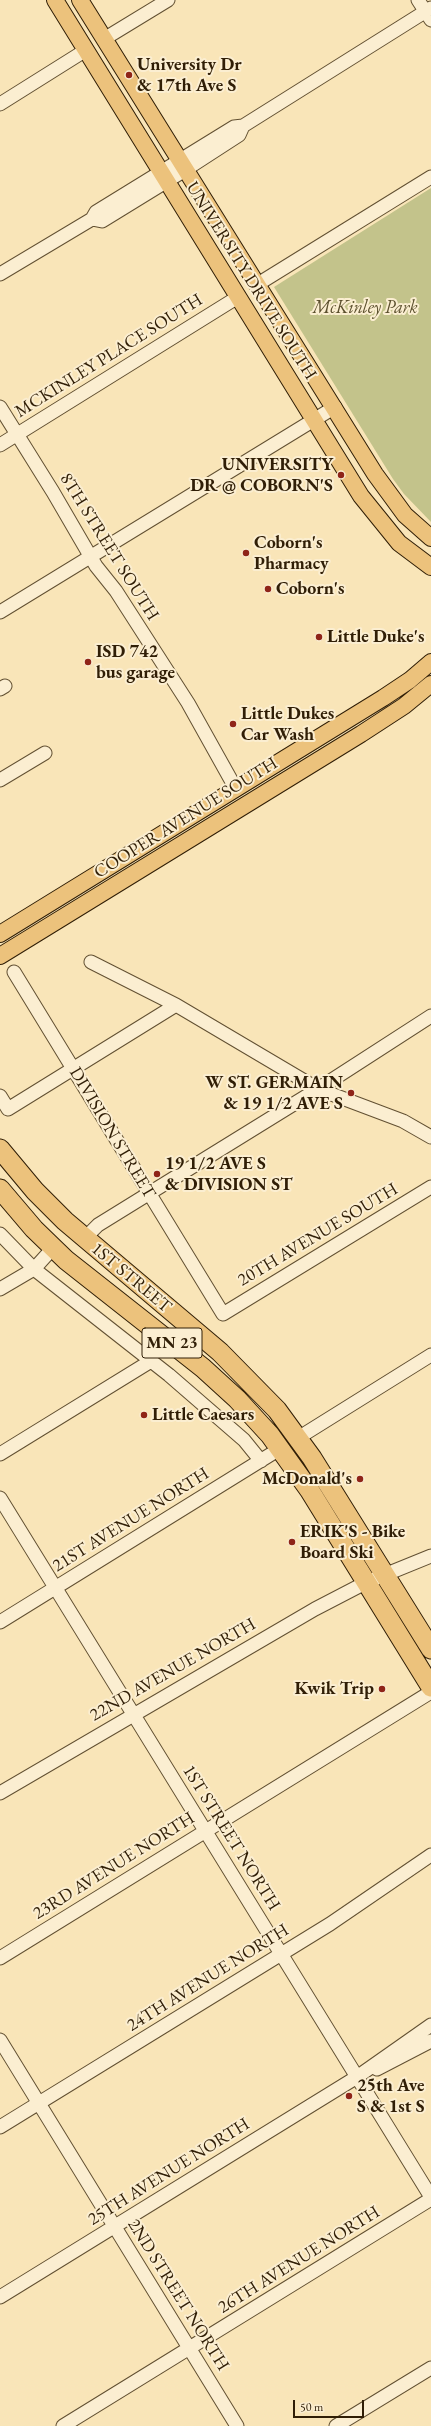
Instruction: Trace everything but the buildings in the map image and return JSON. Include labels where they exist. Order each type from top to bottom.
[{"type":"highway","name":"1ST STREET","points":[[0,1149],[35,1191],[84,1239],[220,1352],[261,1392],[298,1438]]},
{"type":"highway","name":"1ST STREET","points":[[0,1188],[53,1248],[202,1368],[237,1399],[282,1448]]},
{"type":"highway","name":"MN 23","points":[[298,1438],[431,1649]]},
{"type":"highway","name":"MN 23","points":[[282,1448],[367,1582],[431,1687]]},
{"type":"main road","name":"UNIVERSITY DRIVE SOUTH","points":[[55,0],[361,496],[388,533],[409,552],[431,567]]},
{"type":"main road","name":"UNIVERSITY DRIVE SOUTH","points":[[80,0],[182,166],[258,284],[394,502],[405,515],[431,538]]},
{"type":"main road","points":[[0,934],[397,688],[431,662]]},
{"type":"main road","name":"COOPER AVENUE SOUTH","points":[[0,956],[361,734],[404,706],[431,684]]},
{"type":"street","points":[[104,39],[168,0]]},
{"type":"street","points":[[0,274],[92,219],[102,221],[164,176],[239,135],[243,126],[429,13],[418,0]]},
{"type":"street","points":[[0,104],[86,50]]},
{"type":"street","points":[[258,284],[431,177]]},
{"type":"street","name":"MCKINLEY PLACE SOUTH","points":[[0,445],[238,297]]},
{"type":"street","name":"8TH STREET SOUTH","points":[[0,407],[102,576],[116,592],[188,703],[236,789]]},
{"type":"street","points":[[0,612],[335,407]]},
{"type":"street","points":[[0,780],[45,753]]},
{"type":"street","points":[[91,962],[176,1005],[318,1089],[403,1121],[431,1137]]},
{"type":"street","name":"DIVISION STREET","points":[[14,972],[223,1314]]},
{"type":"street","points":[[0,1096],[8,1109],[176,1005]]},
{"type":"street","points":[[84,1239],[98,1225],[318,1089],[431,1016]]},
{"type":"street","name":"20TH AVENUE SOUTH","points":[[223,1314],[431,1187]]},
{"type":"street","points":[[0,1234],[34,1269],[151,1361],[244,1440],[261,1461]]},
{"type":"street","points":[[0,1289],[34,1269],[53,1248]]},
{"type":"street","points":[[298,1438],[431,1355]]},
{"type":"street","points":[[0,1454],[151,1361]]},
{"type":"street","name":"21ST AVENUE NORTH","points":[[0,1622],[282,1448]]},
{"type":"street","name":"1ST STREET NORTH","points":[[0,1498],[431,2198]]},
{"type":"street","name":"22ND AVENUE NORTH","points":[[0,1793],[310,1611],[367,1582],[431,1556]]},
{"type":"street","name":"23RD AVENUE NORTH","points":[[0,1958],[431,1692]]},
{"type":"street","name":"24TH AVENUE NORTH","points":[[0,2127],[336,1920],[431,1855]]},
{"type":"street","name":"25TH AVENUE NORTH","points":[[0,2297],[357,2077],[431,2025]]},
{"type":"street","name":"2ND STREET NORTH","points":[[0,2040],[237,2426]]},
{"type":"street","name":"25TH AVENUE NORTH","points":[[357,2077],[394,2062],[431,2041]]},
{"type":"street","name":"26TH AVENUE NORTH","points":[[63,2426],[431,2198]]},
{"type":"street","points":[[336,2426],[431,2368]]},
{"type":"green space","name":"McKinley Park","points":[[431,188],[431,522],[404,494],[393,479],[274,287]]},
{"type":"place","name":"University Dr & 17th Ave S","points":[[129,75]]},
{"type":"place","name":"UNIVERSITY DR @ COBORN'S","points":[[341,475]]},
{"type":"place","name":"Coborn's Pharmacy","points":[[246,553]]},
{"type":"place","name":"Coborn's","points":[[268,589]]},
{"type":"place","name":"Little Duke's","points":[[319,637]]},
{"type":"place","name":"ISD 742 bus garage","points":[[88,662]]},
{"type":"place","name":"Little Dukes Car Wash","points":[[233,724]]},
{"type":"place","name":"W ST. GERMAIN & 19 1/2 AVE S","points":[[351,1093]]},
{"type":"place","name":"19 1/2 AVE S & DIVISION ST","points":[[157,1174]]},
{"type":"place","name":"Little Caesars","points":[[144,1415]]},
{"type":"place","name":"McDonald's","points":[[360,1479]]},
{"type":"place","name":"ERIK'S - Bike Board Ski","points":[[292,1542]]},
{"type":"place","name":"Kwik Trip","points":[[382,1689]]},
{"type":"place","name":"25th Ave S & 1st S","points":[[349,2096]]}]
